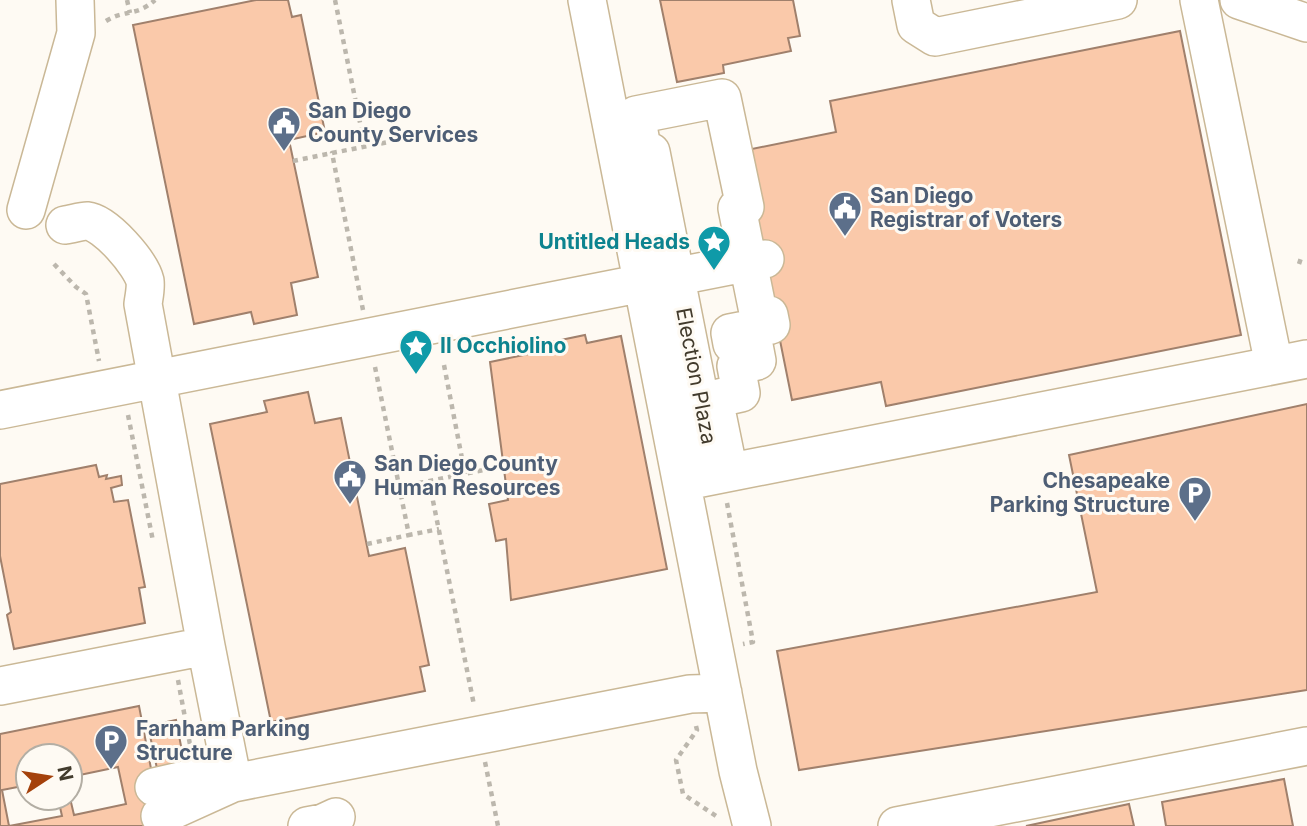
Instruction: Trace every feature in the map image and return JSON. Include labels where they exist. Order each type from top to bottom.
[{"type":"street","points":[[75,0],[76,33],[13,206],[65,225],[78,243],[112,265],[143,304],[232,776]]},
{"type":"street","points":[[587,0],[659,281],[681,482],[738,771],[752,826]]},
{"type":"street","points":[[911,0],[916,25],[935,37],[1118,0]]},
{"type":"street","points":[[681,482],[1291,362],[1199,0]]},
{"type":"street","points":[[1243,1],[1307,23]]},
{"type":"street","name":"Election Plaza","points":[[722,98],[745,207],[737,208],[757,261],[759,317],[769,315],[771,325],[730,333],[732,344],[753,340],[757,362],[736,366],[741,393],[714,399],[724,453],[711,456],[659,281],[651,152],[643,153],[635,115],[722,98]]},
{"type":"street","points":[[0,410],[757,261]]},
{"type":"street","points":[[0,686],[206,646]]},
{"type":"street","points":[[157,801],[232,776],[480,736],[690,694],[723,693]]},
{"type":"street","points":[[897,826],[1307,746]]},
{"type":"path","points":[[127,0],[130,13]]},
{"type":"path","points":[[335,0],[365,147],[414,137]]},
{"type":"path","points":[[293,161],[332,153]]},
{"type":"path","points":[[1299,264],[1302,255]]},
{"type":"path","points":[[54,264],[76,288],[86,294],[105,390]]},
{"type":"path","points":[[444,365],[465,474]]},
{"type":"path","points":[[399,487],[504,466]]},
{"type":"path","points":[[429,481],[498,826]]},
{"type":"path","points":[[367,544],[409,535]]},
{"type":"building","points":[[256,0],[288,0],[292,17],[301,15],[325,132],[289,140],[318,277],[291,283],[297,315],[254,324],[251,312],[194,324],[133,25]]},
{"type":"building","points":[[660,0],[793,0],[800,36],[788,38],[791,51],[723,65],[724,73],[677,82]]},
{"type":"building","points":[[1180,31],[1241,335],[886,406],[881,382],[792,400],[742,151],[836,132],[830,101]]},
{"type":"building","points":[[585,335],[587,343],[621,336],[667,569],[511,600],[506,539],[496,541],[489,504],[508,500],[490,362],[553,349],[551,342]]},
{"type":"building","points":[[308,392],[315,423],[341,418],[369,556],[405,548],[429,665],[420,667],[425,691],[271,722],[210,424],[267,412],[264,401]]},
{"type":"building","name":"Chesapeake Parking Structure","points":[[1307,404],[1307,690],[799,770],[777,651],[1097,592],[1069,455]]},
{"type":"building","points":[[96,465],[99,477],[107,475],[106,479],[121,476],[122,485],[111,488],[114,502],[128,500],[145,587],[139,588],[145,623],[14,649],[7,615],[11,612],[0,556],[0,484]]},
{"type":"building","name":"Farnham Parking Structure","points":[[139,706],[162,826],[0,826],[0,734]]},
{"type":"building","points":[[176,720],[186,772],[159,778],[148,726]]},
{"type":"building","points":[[118,767],[126,804],[74,815],[73,812],[84,812],[84,774]]},
{"type":"building","points":[[1284,779],[1293,826],[1166,826],[1162,802]]},
{"type":"building","points":[[14,788],[14,812],[61,812],[62,816],[9,826],[2,790]]},
{"type":"building","points":[[1129,804],[1134,826],[1026,826]]},
{"type":"place","name":"San Diego County Services","points":[[284,153]]},
{"type":"place","name":"San Diego Registrar of Voters","points":[[845,238]]},
{"type":"place","name":"Untitled Heads","points":[[714,272]]},
{"type":"place","name":"Il Occhiolino","points":[[416,376]]},
{"type":"place","name":"San Diego County Human Resources","points":[[350,506]]},
{"type":"place","name":"Chesapeake Parking Structure","points":[[1195,523]]},
{"type":"place","name":"Farnham Parking Structure","points":[[111,771]]}]
